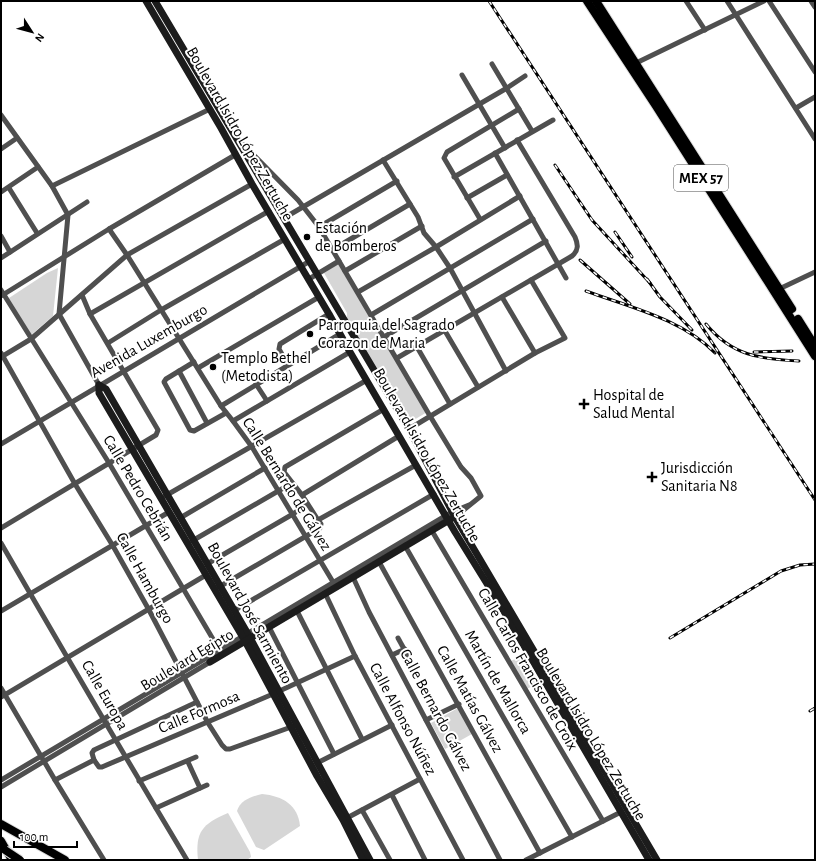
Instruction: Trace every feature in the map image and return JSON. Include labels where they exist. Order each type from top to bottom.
[{"type":"main road","name":"Boulevard Isidro López Zertuche","points":[[146,1],[234,135],[318,274],[409,429],[451,516],[588,749],[657,860]]},
{"type":"main road","name":"Boulevard Isidro López Zertuche","points":[[155,1],[173,40],[235,155],[330,314],[350,352],[416,465],[434,494],[451,516]]},
{"type":"main road","name":"MEX 57","points":[[587,1],[615,38],[777,290],[815,346]]},
{"type":"main road","name":"MEX 57","points":[[596,1],[615,38]]},
{"type":"main road","name":"MEX 57","points":[[777,290],[815,356]]},
{"type":"main road","name":"Boulevard José Sarmiento","points":[[99,385],[106,389],[135,448],[164,497],[180,518],[206,575],[218,588],[234,610],[246,638]]},
{"type":"main road","name":"Boulevard José Sarmiento","points":[[164,497],[169,512],[190,542],[208,564],[218,588],[294,726],[317,763],[345,819],[363,860]]},
{"type":"main road","name":"Boulevard Egipto","points":[[210,662],[246,638],[324,591],[404,544],[432,531],[451,516]]},
{"type":"main road","name":"Boulevard José Sarmiento","points":[[294,726],[317,776],[370,860]]},
{"type":"main road","name":"Boulevard Isidro López Zertuche","points":[[588,749],[621,812],[649,860]]},
{"type":"main road","points":[[1,824],[65,860]]},
{"type":"main road","points":[[1,832],[21,840],[59,860]]},
{"type":"main road","points":[[1,841],[12,860]]},
{"type":"main road","points":[[1,847],[20,860]]},
{"type":"street","points":[[686,1],[704,30]]},
{"type":"street","points":[[727,1],[815,139]]},
{"type":"street","points":[[632,64],[764,1]]},
{"type":"street","points":[[769,1],[815,72]]},
{"type":"street","points":[[811,1],[815,7]]},
{"type":"street","points":[[492,64],[532,131]]},
{"type":"street","points":[[462,75],[505,148]]},
{"type":"street","points":[[284,218],[478,103],[507,88],[525,76]]},
{"type":"street","points":[[796,108],[815,97]]},
{"type":"street","points":[[52,186],[210,109]]},
{"type":"street","points":[[480,219],[444,158],[447,152],[519,109]]},
{"type":"street","points":[[1,116],[52,186],[68,215],[59,314]]},
{"type":"street","points":[[454,177],[553,120]]},
{"type":"street","points":[[234,135],[304,207],[319,227],[430,416]]},
{"type":"street","points":[[1,149],[17,138]]},
{"type":"street","points":[[397,358],[572,256],[577,249],[577,244],[572,232],[517,140]]},
{"type":"street","points":[[496,153],[566,278]]},
{"type":"street","points":[[2,294],[235,155]]},
{"type":"street","points":[[383,160],[418,217],[424,233],[436,247],[450,268],[506,371]]},
{"type":"street","points":[[1,192],[38,167]]},
{"type":"street","points":[[467,198],[507,175]]},
{"type":"street","points":[[319,227],[396,181]]},
{"type":"street","points":[[2,355],[31,339],[127,255],[252,184]]},
{"type":"street","points":[[8,188],[37,233]]},
{"type":"street","points":[[358,292],[520,196]]},
{"type":"street","points":[[1,258],[37,233],[87,202]]},
{"type":"street","points":[[332,250],[410,204]]},
{"type":"street","points":[[90,314],[268,211]]},
{"type":"street","points":[[371,315],[533,219]]},
{"type":"street","points":[[345,271],[422,226]]},
{"type":"street","name":"Calle Bernardo de Gálvez","points":[[109,229],[127,255],[221,406],[252,447],[333,582]]},
{"type":"street","points":[[1,236],[10,252]]},
{"type":"street","points":[[108,343],[161,310],[285,240]]},
{"type":"street","points":[[384,336],[546,241]]},
{"type":"street","name":"Avenida Luxemburgo","points":[[1,444],[99,385],[179,340],[310,261]]},
{"type":"street","points":[[309,279],[339,261]]},
{"type":"street","points":[[777,290],[815,272]]},
{"type":"street","points":[[409,429],[535,353],[565,338],[531,280]]},
{"type":"street","name":"Calle Pedro Cebrián","points":[[2,294],[72,402],[220,651]]},
{"type":"street","points":[[1,528],[156,435],[158,430],[90,314],[82,295]]},
{"type":"street","points":[[198,368],[319,297]]},
{"type":"street","points":[[502,297],[535,353]]},
{"type":"street","name":"Boulevard José Sarmiento","points":[[59,314],[99,385]]},
{"type":"street","points":[[288,365],[279,349],[280,344],[330,314]]},
{"type":"street","points":[[445,331],[478,387]]},
{"type":"street","points":[[221,406],[340,334]]},
{"type":"street","points":[[417,347],[450,404]]},
{"type":"street","points":[[233,421],[350,352]]},
{"type":"street","name":"Calle Hamburgo","points":[[2,355],[74,484],[113,546],[184,675],[208,723],[222,745],[226,749],[294,726]]},
{"type":"street","points":[[194,362],[166,379],[164,383],[190,430],[194,431],[226,413]]},
{"type":"street","points":[[179,371],[207,423]]},
{"type":"street","points":[[164,497],[367,380]]},
{"type":"street","points":[[256,384],[267,401]]},
{"type":"street","points":[[218,588],[320,528],[319,522],[302,495],[284,472],[285,467],[384,409]]},
{"type":"street","name":"Boulevard Egipto","points":[[404,544],[469,505],[481,496],[471,478],[462,467],[430,416]]},
{"type":"street","points":[[302,495],[399,436]]},
{"type":"street","points":[[319,522],[416,465]]},
{"type":"street","points":[[180,518],[265,468]]},
{"type":"street","points":[[190,542],[292,483]]},
{"type":"street","points":[[234,610],[434,494]]},
{"type":"street","points":[[208,564],[293,514],[307,504]]},
{"type":"street","points":[[1,611],[31,595],[169,512]]},
{"type":"street","name":"Calle Carlos Francisco de Croix","points":[[432,531],[603,821]]},
{"type":"street","name":"Calle Europa","points":[[1,543],[107,724],[139,782],[187,860]]},
{"type":"street","name":"Martín de Mallorca","points":[[404,544],[572,837]]},
{"type":"street","name":"Calle Matías Gálvez","points":[[378,560],[459,704],[540,853]]},
{"type":"street","points":[[3,696],[206,575]]},
{"type":"street","name":"Boulevard Egipto","points":[[324,591],[333,582],[352,575]]},
{"type":"street","name":"Calle Bernardo Gálvez","points":[[352,575],[392,655],[500,860]]},
{"type":"street","name":"Calle Alfonso Núñez","points":[[324,591],[355,656],[463,860]]},
{"type":"street","points":[[296,608],[362,739]]},
{"type":"street","points":[[267,625],[334,754]]},
{"type":"street","name":"Boulevard Egipto","points":[[1,787],[107,724],[220,651],[246,638]]},
{"type":"street","points":[[398,638],[409,658]]},
{"type":"street","points":[[392,655],[404,649]]},
{"type":"street","name":"Calle Formosa","points":[[94,760],[98,766],[102,767],[208,723],[355,656]]},
{"type":"street","name":"Boulevard Egipto","points":[[1,780],[104,719],[210,662]]},
{"type":"street","points":[[1,688],[3,696],[104,860]]},
{"type":"street","points":[[55,780],[94,760],[92,753],[94,750],[197,702]]},
{"type":"street","points":[[426,720],[459,704]]},
{"type":"street","points":[[317,763],[392,724]]},
{"type":"street","points":[[139,782],[188,762],[196,757]]},
{"type":"street","points":[[188,762],[200,788]]},
{"type":"street","points":[[345,819],[420,779]]},
{"type":"street","points":[[156,808],[207,785]]},
{"type":"street","points":[[392,795],[425,860]]},
{"type":"street","points":[[362,810],[390,860]]},
{"type":"street","points":[[526,860],[621,812]]},
{"type":"shaded area","points":[[338,264],[427,412],[409,423],[347,320],[347,313],[324,273]]},
{"type":"shaded area","points":[[58,268],[53,316],[31,335],[9,298],[47,273]]},
{"type":"shaded area","points":[[523,655],[538,683],[527,689],[511,661]]},
{"type":"shaded area","points":[[458,708],[472,734],[445,749],[431,723]]},
{"type":"shaded area","points":[[262,794],[283,799],[293,807],[299,819],[300,826],[264,850],[256,847],[237,811],[244,801]]},
{"type":"shaded area","points":[[228,813],[250,852],[251,857],[247,860],[198,860],[198,842],[202,830],[212,821]]},
{"type":"railway","points":[[489,1],[815,500]]},
{"type":"railway","points":[[555,165],[592,220],[650,283]]},
{"type":"railway","points":[[615,232],[632,257]]},
{"type":"railway","points":[[580,260],[630,304]]},
{"type":"railway","points":[[647,279],[660,297],[692,330]]},
{"type":"railway","points":[[586,291],[654,315],[671,323],[702,341],[715,353]]},
{"type":"railway","points":[[706,324],[726,343],[748,354],[772,359],[799,361]]},
{"type":"railway","points":[[754,352],[792,351]]},
{"type":"railway","points":[[670,638],[781,571],[800,565],[815,564]]},
{"type":"railway","points":[[810,711],[815,708]]},
{"type":"place","name":"Estación de Bomberos","points":[[307,237]]},
{"type":"place","name":"Parroquia del Sagrado Corazon de Maria","points":[[310,334]]},
{"type":"place","name":"Templo Bethel (Metodista)","points":[[213,367]]},
{"type":"place","name":"Hospital de Salud Mental","points":[[584,404]]},
{"type":"place","name":"Jurisdicción Sanitaria N8","points":[[652,477]]}]
